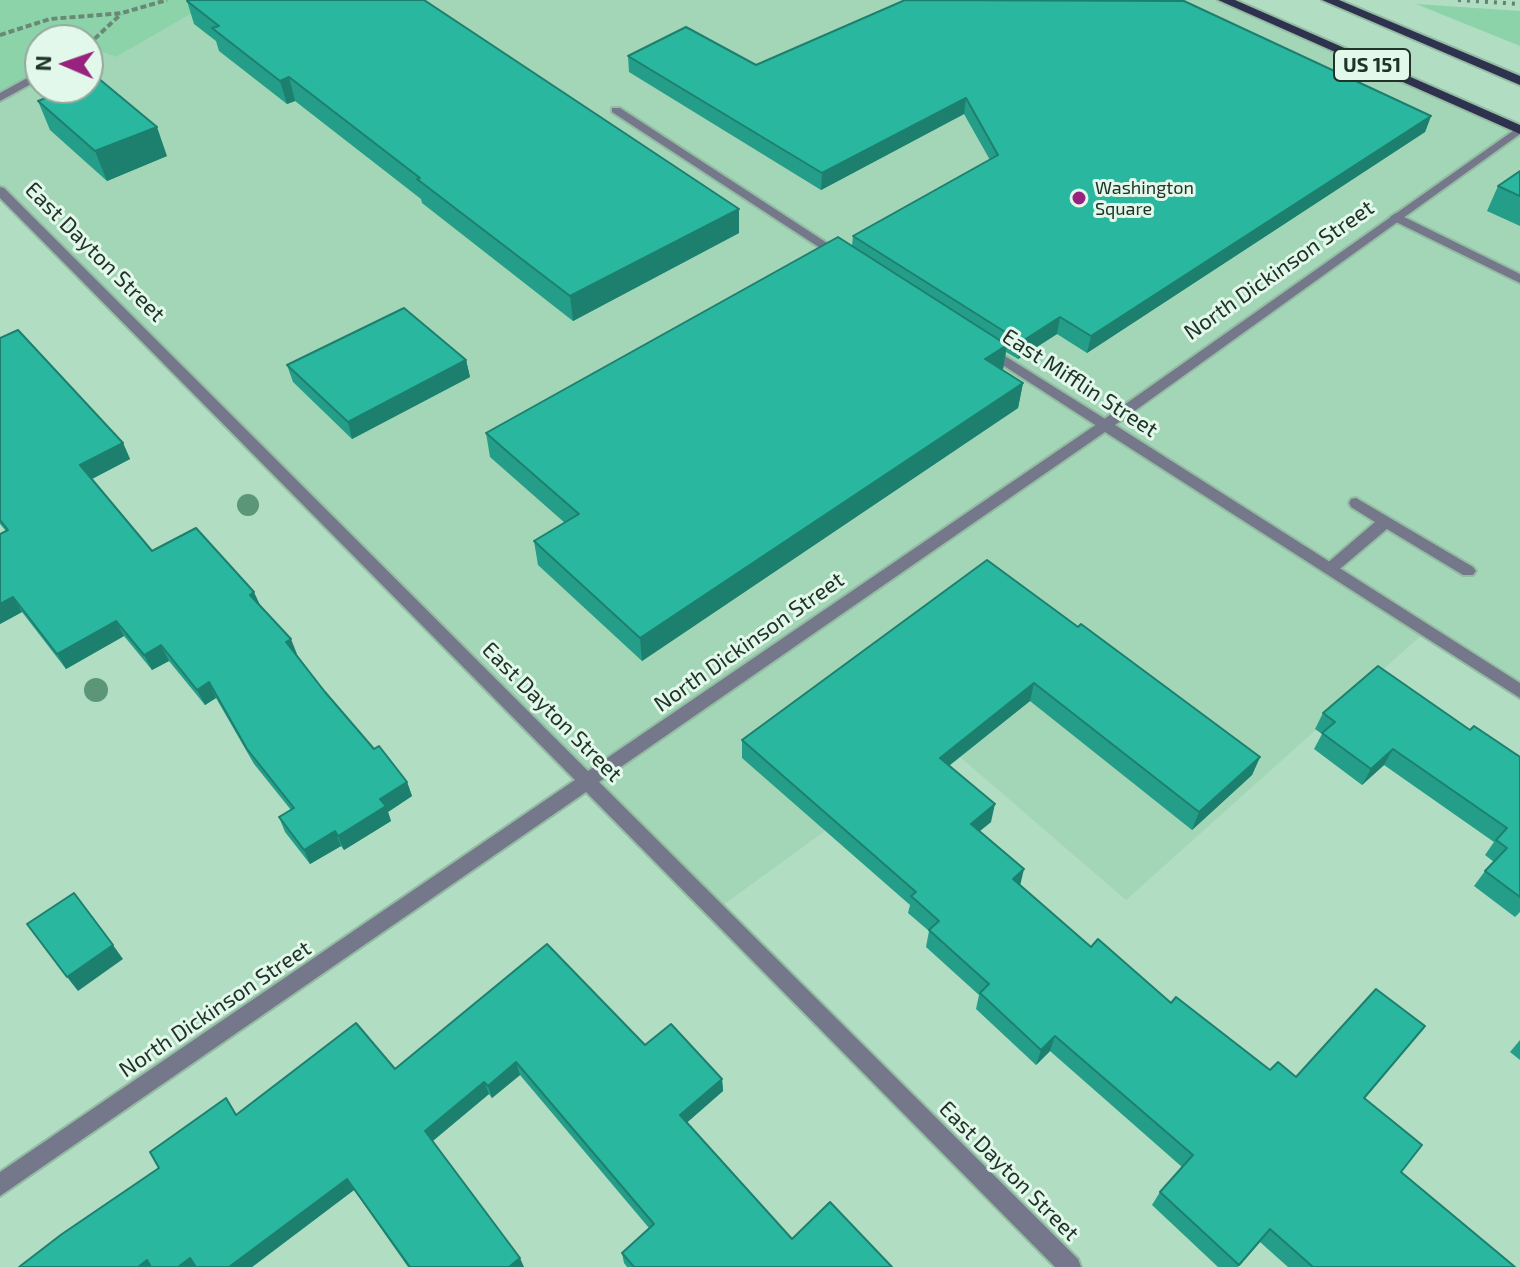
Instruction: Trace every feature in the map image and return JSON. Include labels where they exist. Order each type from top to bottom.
[{"type":"main road","name":"US 151","points":[[1224,0],[1520,129]]},
{"type":"main road","name":"US 151","points":[[1328,0],[1520,81]]},
{"type":"street","points":[[0,98],[24,84]]},
{"type":"street","points":[[616,110],[856,265]]},
{"type":"street","name":"North Dickinson Street","points":[[0,1185],[1105,425],[1520,129]]},
{"type":"street","name":"East Dayton Street","points":[[0,191],[1070,1267]]},
{"type":"street","points":[[1396,217],[1520,279]]},
{"type":"street","name":"East Mifflin Street","points":[[976,342],[1520,691]]},
{"type":"street","points":[[1356,503],[1468,571]]},
{"type":"street","points":[[1330,569],[1386,521]]},
{"type":"path","points":[[0,35],[50,19],[122,13],[167,0]]},
{"type":"path","points":[[104,30],[122,13]]},
{"type":"shaded area","points":[[0,0],[215,0],[116,57],[104,53],[104,24],[24,24],[24,84],[0,98]]},
{"type":"shaded area","points":[[215,0],[1224,0],[1520,130],[1520,691],[1426,631],[1126,900],[945,744],[716,910],[0,191],[0,98],[24,84],[24,104],[104,104],[104,53],[116,57]]},
{"type":"shaded area","points":[[1416,4],[1520,11],[1520,46]]},
{"type":"building","points":[[424,0],[739,209],[570,296],[289,77],[280,81],[212,28],[219,26],[187,1]]},
{"type":"building","name":"Washington Square","points":[[905,0],[1184,1],[1431,116],[1091,336],[1060,317],[1021,342],[853,236],[998,155],[966,98],[822,173],[628,56],[686,27],[756,65]]},
{"type":"building","points":[[104,83],[157,127],[95,151],[41,104],[104,104]]},
{"type":"building","points":[[1520,171],[1520,196],[1498,186]]},
{"type":"building","points":[[838,237],[1007,345],[985,359],[1023,383],[640,638],[534,541],[579,514],[486,433]]},
{"type":"building","points":[[404,308],[466,360],[348,422],[287,365]]},
{"type":"building","points":[[18,330],[123,443],[80,465],[152,551],[196,528],[254,592],[250,595],[291,639],[286,642],[325,692],[374,749],[379,746],[407,782],[380,799],[386,806],[338,836],[335,831],[304,850],[279,817],[294,808],[247,749],[209,682],[197,690],[161,645],[144,655],[116,621],[57,654],[13,597],[0,604],[0,534],[8,530],[0,520],[0,338]]},
{"type":"building","points":[[987,560],[1078,627],[1081,624],[1260,757],[1199,812],[1034,683],[940,758],[995,804],[971,824],[1024,869],[1013,879],[1091,947],[1098,939],[1171,1003],[1176,997],[1270,1070],[1278,1062],[1296,1077],[1376,989],[1425,1026],[1364,1098],[1422,1145],[1401,1172],[1515,1267],[1313,1267],[1270,1229],[1239,1265],[1160,1192],[1193,1155],[1055,1036],[1041,1050],[980,993],[989,984],[929,930],[939,921],[911,896],[916,892],[742,740]]},
{"type":"building","points":[[1378,666],[1470,730],[1474,726],[1520,757],[1520,897],[1485,871],[1507,848],[1496,840],[1507,828],[1393,749],[1371,769],[1322,733],[1335,722],[1323,713]]},
{"type":"building","points":[[74,893],[113,945],[67,977],[27,924]]},
{"type":"building","points":[[547,944],[645,1045],[671,1024],[722,1079],[680,1115],[792,1239],[830,1202],[892,1267],[634,1267],[622,1253],[654,1224],[516,1062],[488,1086],[484,1082],[425,1131],[520,1258],[509,1267],[410,1267],[347,1179],[229,1267],[196,1267],[190,1258],[178,1267],[151,1267],[147,1260],[138,1267],[19,1267],[159,1168],[150,1152],[226,1098],[236,1115],[356,1023],[395,1069]]},
{"type":"railway","points":[[1458,0],[1520,4]]},
{"type":"place","name":"Washington Square","points":[[1079,198]]}]
